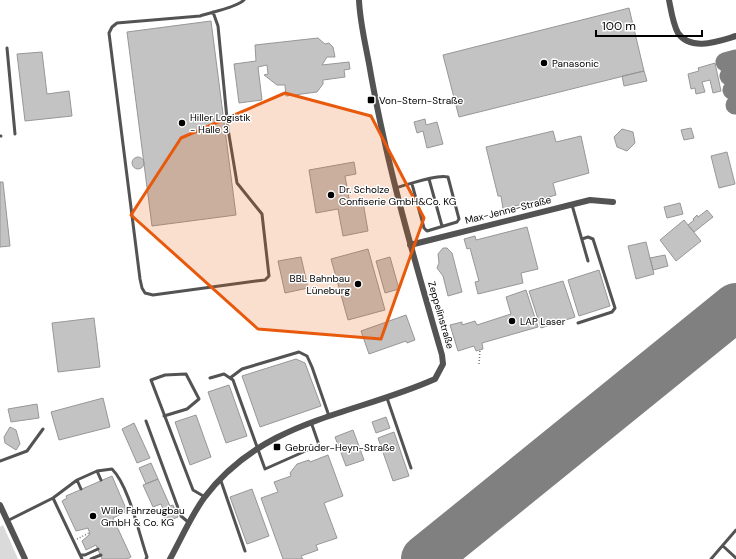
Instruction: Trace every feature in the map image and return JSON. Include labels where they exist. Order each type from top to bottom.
[{"type":"street","name":"Zeppelinstraße","points":[[170,559],[205,497],[220,480],[258,448],[284,433],[311,422],[435,379],[443,364],[442,355],[395,188],[381,126],[358,0]]},
{"type":"street","points":[[669,0],[678,32],[687,41],[703,44],[736,36]]},
{"type":"street","name":"Max-Jenne-Straße","points":[[410,245],[590,200],[613,202]]},
{"type":"street","points":[[0,505],[25,559]]},
{"type":"lane","points":[[213,12],[218,26],[228,129],[237,183],[262,214],[269,276],[265,280],[153,295],[145,293],[140,279],[109,33],[112,27],[117,24],[200,16],[213,12],[240,4],[244,0]]},
{"type":"lane","points":[[7,48],[15,134]]},
{"type":"lane","points":[[395,188],[443,176],[448,177],[459,219],[457,222],[427,231],[424,228],[412,184]]},
{"type":"lane","points":[[430,179],[442,226]]},
{"type":"lane","points":[[572,205],[588,261]]},
{"type":"lane","points":[[578,323],[612,312],[615,308],[593,239],[588,237],[582,239]]},
{"type":"lane","points":[[230,378],[242,369],[299,352],[307,356],[329,416]]},
{"type":"lane","points":[[164,416],[187,409],[199,399],[186,374],[165,375],[151,380],[164,416],[193,490],[205,497]]},
{"type":"lane","points":[[210,378],[224,374],[233,380],[265,469],[319,445],[311,422]]},
{"type":"lane","points":[[386,396],[411,468]]},
{"type":"lane","points":[[146,421],[181,516],[190,523]]},
{"type":"lane","points":[[0,461],[27,451],[43,429]]},
{"type":"lane","points":[[7,521],[53,498],[77,480],[97,471],[112,469],[119,476],[147,557],[146,559]]},
{"type":"lane","points":[[97,471],[101,480]]},
{"type":"lane","points":[[77,480],[81,489]]},
{"type":"lane","points":[[220,480],[245,551]]},
{"type":"lane","points":[[53,498],[82,559]]},
{"type":"lane","points":[[711,559],[736,530]]},
{"type":"lane","points":[[722,546],[736,558]]},
{"type":"lane","points":[[80,555],[85,555],[98,549]]},
{"type":"lane","points":[[91,559],[101,555]]},
{"type":"path","points":[[479,364],[480,350]]},
{"type":"path","points":[[73,540],[90,533]]},
{"type":"highlighted area","points":[[285,93],[371,116],[424,218],[381,339],[258,329],[131,215],[181,138]]},
{"type":"shaded area","points":[[3,525],[18,559],[0,559],[0,527]]},
{"type":"building","name":"Panasonic","points":[[629,8],[644,71],[459,117],[443,55]]},
{"type":"building","name":"Hiller Logistik - Halle 3","points":[[211,21],[236,215],[152,226],[127,32]]},
{"type":"building","points":[[318,38],[325,44],[329,43],[333,47],[335,57],[327,57],[322,65],[349,62],[350,69],[344,70],[345,77],[323,80],[323,84],[317,92],[286,96],[285,85],[277,85],[264,75],[268,74],[267,65],[258,67],[262,100],[239,103],[234,64],[256,61],[255,45]]},
{"type":"building","points":[[42,52],[47,94],[69,91],[72,116],[25,121],[17,54]]},
{"type":"building","points":[[715,63],[721,91],[713,93],[710,80],[702,82],[705,92],[696,94],[695,88],[691,89],[688,74],[699,71],[698,68]]},
{"type":"building","points":[[644,71],[647,81],[624,86],[622,76]]},
{"type":"building","points":[[425,119],[426,125],[437,122],[443,144],[427,148],[423,131],[417,133],[414,122]]},
{"type":"building","points":[[691,128],[694,138],[684,140],[681,130]]},
{"type":"building","points":[[622,129],[633,132],[635,143],[627,151],[617,147],[614,137]]},
{"type":"building","points":[[553,131],[556,142],[581,136],[589,173],[553,183],[556,195],[515,206],[514,208],[503,209],[501,196],[498,196],[486,147]]},
{"type":"building","points":[[727,152],[735,184],[719,188],[711,156]]},
{"type":"building","points":[[136,157],[140,157],[144,163],[140,169],[136,169],[132,165],[132,161]]},
{"type":"building","name":"Dr. Scholze Confiserie GmbH&Co. KG","points":[[354,162],[356,174],[345,176],[350,204],[363,202],[368,231],[343,236],[338,209],[316,213],[309,170]]},
{"type":"building","points":[[0,182],[3,182],[10,246],[0,247]]},
{"type":"building","points":[[680,203],[683,214],[667,218],[664,207]]},
{"type":"building","points":[[707,210],[713,217],[694,232],[688,225],[697,215],[698,217]]},
{"type":"building","points":[[684,220],[701,241],[676,261],[660,240]]},
{"type":"building","points":[[527,227],[538,269],[521,273],[523,283],[478,294],[475,282],[479,281],[470,248],[467,249],[464,239],[475,236],[476,240]]},
{"type":"building","points":[[646,242],[654,274],[636,279],[628,246]]},
{"type":"building","points":[[443,248],[447,248],[452,253],[462,292],[448,296],[443,276],[437,268],[439,263],[438,254]]},
{"type":"building","name":"BBL Bahnbau Lüneburg","points":[[368,249],[385,310],[348,320],[331,259]]},
{"type":"building","points":[[665,255],[668,266],[653,270],[650,258]]},
{"type":"building","points":[[301,257],[308,288],[285,293],[278,261]]},
{"type":"building","points":[[390,257],[399,289],[385,293],[376,261]]},
{"type":"building","points":[[599,270],[610,306],[579,316],[568,280]]},
{"type":"building","points":[[563,281],[575,317],[541,328],[529,291]]},
{"type":"building","name":"LAP Laser","points":[[526,290],[538,327],[482,343],[483,349],[476,351],[474,346],[458,351],[450,325],[462,322],[462,325],[475,321],[477,325],[511,314],[506,297]]},
{"type":"building","points":[[406,315],[415,340],[407,343],[406,341],[369,354],[361,331]]},
{"type":"building","points":[[94,318],[100,367],[58,372],[52,323]]},
{"type":"building","points":[[296,359],[305,363],[321,406],[260,427],[242,376]]},
{"type":"building","points":[[229,385],[247,436],[226,443],[208,392]]},
{"type":"building","points":[[103,398],[110,427],[59,440],[51,412]]},
{"type":"building","points":[[37,404],[39,418],[11,422],[8,409]]},
{"type":"building","points":[[196,415],[211,457],[190,465],[175,422]]},
{"type":"building","points":[[386,417],[390,428],[376,433],[372,422]]},
{"type":"building","points":[[134,423],[150,458],[137,463],[122,429]]},
{"type":"building","points":[[10,427],[16,430],[20,444],[16,450],[5,443],[4,437]]},
{"type":"building","points":[[353,430],[364,460],[346,466],[335,437]]},
{"type":"building","points":[[394,432],[409,476],[393,481],[378,438]]},
{"type":"building","points":[[328,455],[343,496],[324,503],[337,538],[316,545],[318,550],[301,556],[303,559],[283,559],[261,498],[278,492],[274,482],[291,476],[290,473],[297,464],[309,460],[310,462]]},
{"type":"building","points":[[151,463],[158,479],[146,484],[139,468]]},
{"type":"building","name":"Wille Fahrzeugbau GmbH & Co. KG","points":[[112,476],[127,511],[113,518],[131,557],[127,559],[102,559],[96,545],[86,550],[82,541],[90,534],[88,528],[76,531],[62,501],[67,498],[66,496]]},
{"type":"building","points":[[158,479],[170,506],[173,505],[178,517],[166,522],[161,510],[163,509],[161,504],[153,507],[143,485]]},
{"type":"building","points":[[252,489],[269,536],[247,544],[230,497]]},
{"type":"taxiway","points":[[725,62],[736,59]]},
{"type":"taxiway","points":[[729,76],[736,74]]},
{"type":"taxiway","points":[[732,90],[736,89]]},
{"type":"runway","points":[[425,559],[736,307]]},
{"type":"place","name":"Panasonic","points":[[544,63]]},
{"type":"place","name":"Von-Stern-Straße","points":[[371,100]]},
{"type":"place","name":"Hiller Logistik - Halle 3","points":[[182,123]]},
{"type":"place","name":"Dr. Scholze Confiserie GmbH&Co. KG","points":[[331,195]]},
{"type":"place","name":"BBL Bahnbau Lüneburg","points":[[358,284]]},
{"type":"place","name":"LAP Laser","points":[[512,321]]},
{"type":"place","name":"Gebrüder-Heyn-Straße","points":[[277,447]]},
{"type":"place","name":"Wille Fahrzeugbau GmbH & Co. KG","points":[[93,516]]}]
